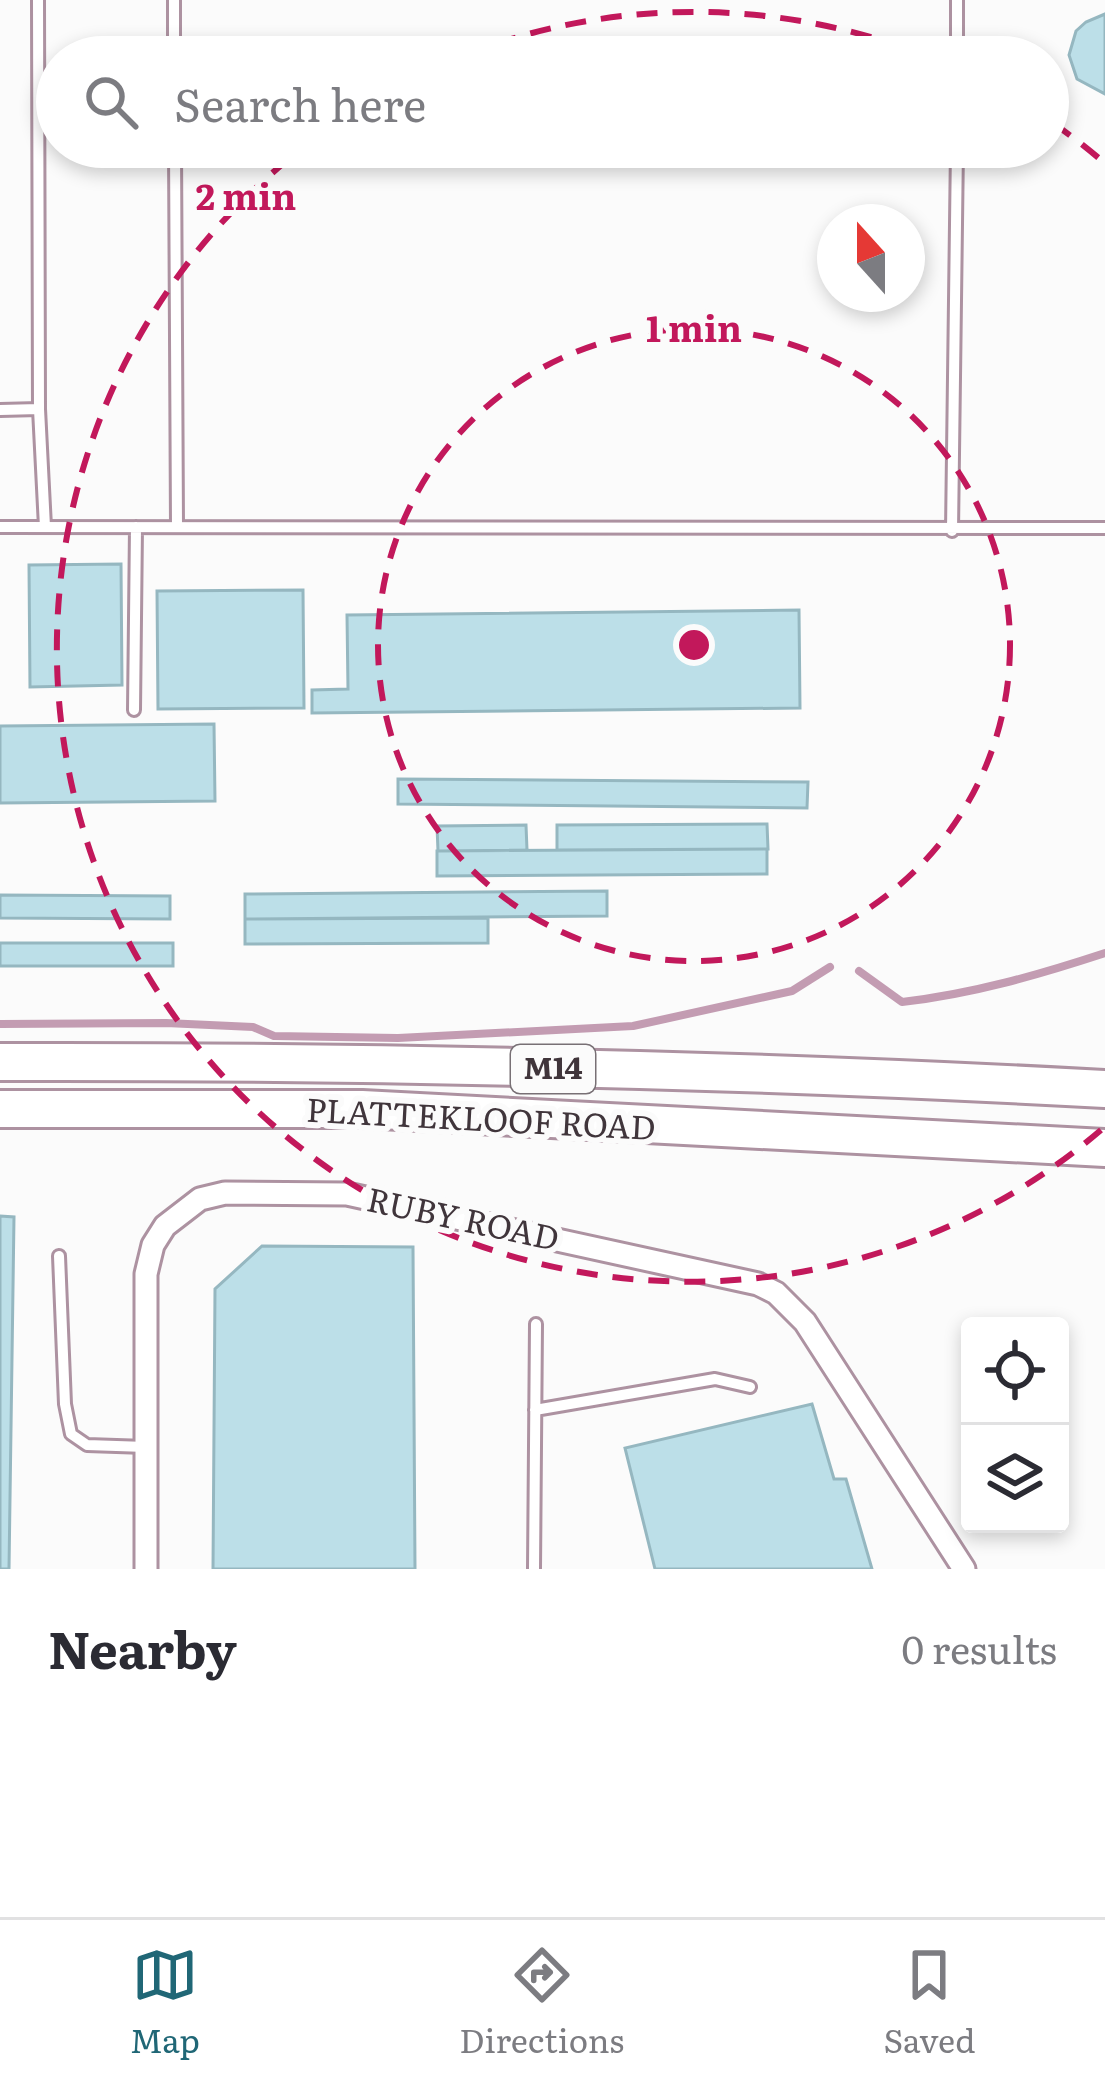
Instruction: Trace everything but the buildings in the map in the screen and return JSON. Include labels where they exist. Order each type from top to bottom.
[{"type":"main road","name":"PLATTEKLOOF ROAD","points":[[0,1062],[252,1061],[1105,1088]]},
{"type":"main road","name":"PLATTEKLOOF ROAD","points":[[0,1109],[362,1109],[1105,1148]]},
{"type":"street","name":"RUBY ROAD","points":[[146,1569],[146,1274],[153,1245],[165,1226],[200,1199],[225,1193],[358,1195],[758,1285],[776,1293],[805,1322],[964,1569]]},
{"type":"lane","points":[[38,0],[38,36]]},
{"type":"lane","points":[[174,0],[174,36]]},
{"type":"lane","points":[[957,0],[957,36]]},
{"type":"lane","points":[[38,168],[44,527]]},
{"type":"lane","points":[[175,168],[177,527]]},
{"type":"lane","points":[[952,531],[957,168]]},
{"type":"lane","points":[[0,410],[39,410]]},
{"type":"lane","points":[[0,527],[1105,528]]},
{"type":"lane","points":[[134,710],[136,527]]},
{"type":"lane","points":[[58,1256],[64,1405],[71,1434],[87,1445],[146,1447]]},
{"type":"lane","points":[[534,1569],[536,1324]]},
{"type":"lane","points":[[536,1410],[715,1379],[750,1387]]},
{"type":"waterway","points":[[859,971],[902,1002],[1005,983],[1105,953]]},
{"type":"waterway","points":[[0,1024],[166,1023],[253,1027],[274,1036],[398,1038],[633,1026],[792,991],[830,967]]}]
